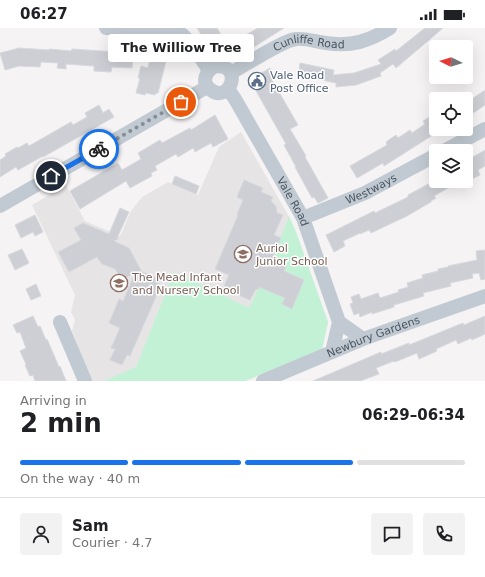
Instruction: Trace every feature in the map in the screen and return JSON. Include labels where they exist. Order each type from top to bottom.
[{"type":"street","points":[[106,28],[164,30],[182,35],[190,43],[209,70]]},
{"type":"street","name":"Cunliffe Road","points":[[231,73],[281,44],[294,40],[301,34],[329,44],[344,44],[360,42],[376,37],[390,28]]},
{"type":"street","points":[[216,66],[220,66],[225,67],[231,73],[232,80],[228,90],[218,93],[207,87],[205,78],[209,70],[216,66]]},
{"type":"street","points":[[0,206],[207,87]]},
{"type":"street","name":"Vale Road","points":[[228,90],[303,218],[339,322]]},
{"type":"street","points":[[457,144],[485,129]]},
{"type":"street","name":"Westways","points":[[303,218],[364,193],[429,159]]},
{"type":"street","name":"Newbury Gardens","points":[[264,381],[363,339],[485,296]]},
{"type":"street","points":[[60,322],[85,381]]},
{"type":"street","points":[[332,352],[339,322],[363,339]]},
{"type":"shaded area","name":"Auriol Junior School","points":[[241,132],[296,232],[328,322],[322,349],[245,381],[91,381],[72,331],[75,320],[71,312],[75,295],[32,205],[66,185],[85,221],[120,236],[131,211],[142,197],[168,182],[198,195],[219,147]]},
{"type":"green space","points":[[289,216],[328,322],[322,349],[245,381],[104,381],[136,367],[174,272],[249,308],[280,240]]},
{"type":"building","points":[[197,28],[217,28],[228,46],[243,39],[242,37],[258,28],[284,28],[249,50],[248,47],[229,58],[212,52]]},
{"type":"building","points":[[425,28],[443,28],[396,68],[393,64],[380,73],[381,76],[356,85],[336,87],[336,83],[312,78],[313,73],[299,71],[300,63],[334,70],[333,75],[354,73],[381,64],[378,60],[395,49],[396,51]]},
{"type":"building","points":[[19,48],[71,51],[72,49],[133,53],[132,68],[112,67],[111,72],[94,71],[94,66],[66,64],[66,69],[57,68],[58,63],[41,62],[40,67],[19,66],[5,70],[0,53]]},
{"type":"building","points":[[151,55],[165,58],[164,61],[166,61],[158,93],[155,95],[146,93],[145,95],[136,93],[140,78],[138,78],[141,66],[148,68]]},
{"type":"building","points":[[270,68],[276,77],[272,80],[298,125],[290,129],[328,198],[318,203],[314,197],[312,198],[284,145],[286,144],[255,89],[254,77]]},
{"type":"building","points":[[485,90],[485,105],[473,113],[473,98]]},
{"type":"building","points":[[99,105],[103,113],[109,109],[114,117],[43,157],[18,170],[16,167],[0,177],[0,160],[6,156],[5,154],[27,143],[29,146],[71,122],[73,125],[87,117],[85,113]]},
{"type":"building","points":[[215,115],[228,139],[213,147],[211,143],[195,152],[193,148],[178,157],[176,154],[155,166],[157,170],[151,173],[152,176],[130,188],[126,181],[80,209],[70,191],[118,163],[122,170],[141,159],[138,153],[160,140],[162,143],[190,128],[191,130]]},
{"type":"building","points":[[429,117],[429,136],[431,136],[384,166],[383,163],[357,178],[350,166],[387,145],[386,142],[396,135],[398,138],[410,130],[412,133],[425,124],[423,121]]},
{"type":"building","points":[[485,150],[485,166],[478,170],[480,175],[473,178],[473,157]]},
{"type":"building","points":[[175,176],[199,186],[196,194],[172,184]]},
{"type":"building","name":"Auriol Junior School","points":[[244,180],[263,188],[261,192],[273,197],[271,201],[276,206],[277,213],[283,215],[274,235],[281,238],[272,259],[287,265],[284,271],[304,280],[292,309],[282,304],[285,298],[259,287],[258,290],[256,289],[250,300],[238,295],[240,293],[224,286],[229,275],[215,269],[243,200],[237,197]]},
{"type":"building","points":[[429,184],[429,188],[448,188],[434,196],[436,198],[431,202],[407,216],[371,233],[369,230],[343,241],[345,246],[334,252],[326,235],[374,211],[375,213],[408,197],[408,195]]},
{"type":"building","points":[[120,208],[129,212],[117,238],[119,238],[114,241],[129,248],[142,272],[161,279],[155,291],[158,292],[130,356],[127,355],[122,365],[110,360],[115,349],[111,348],[120,328],[109,323],[119,299],[123,301],[135,273],[122,280],[115,269],[102,264],[97,257],[69,272],[58,252],[81,240],[74,228],[83,223],[109,234]]},
{"type":"building","points":[[35,215],[43,232],[35,236],[33,232],[21,238],[15,225]]},
{"type":"building","points":[[22,249],[29,263],[15,270],[8,255]]},
{"type":"building","points":[[485,250],[485,279],[481,280],[479,273],[472,274],[473,278],[450,283],[451,286],[423,293],[424,296],[394,305],[394,307],[372,314],[372,312],[360,317],[359,313],[354,315],[350,304],[353,303],[351,297],[359,294],[361,299],[378,293],[380,298],[399,292],[398,290],[408,287],[407,283],[423,278],[422,275],[438,271],[438,269],[448,266],[477,260],[476,251]]},
{"type":"building","points":[[36,284],[41,296],[31,300],[26,289]]},
{"type":"building","points":[[33,316],[38,327],[40,326],[46,340],[47,339],[66,381],[35,381],[33,375],[30,376],[20,351],[26,348],[20,332],[17,333],[13,325]]},
{"type":"building","points":[[485,316],[485,334],[472,340],[471,338],[458,344],[456,340],[419,359],[417,353],[395,362],[394,361],[376,368],[379,374],[360,381],[313,381],[381,352],[381,354],[409,343],[409,345],[463,323],[464,325]]},
{"type":"way so far","points":[[99,149],[181,102]]},
{"type":"place","name":"Vale Road Post Office","points":[[257,81]]},
{"type":"place","name":"The Williow Tree","points":[[181,102]]},
{"type":"place","name":"Auriol Junior School","points":[[243,254]]},
{"type":"place","name":"The Mead Infant and Nursery School","points":[[119,283]]},
{"type":"route","points":[[51,176],[99,149]]}]
